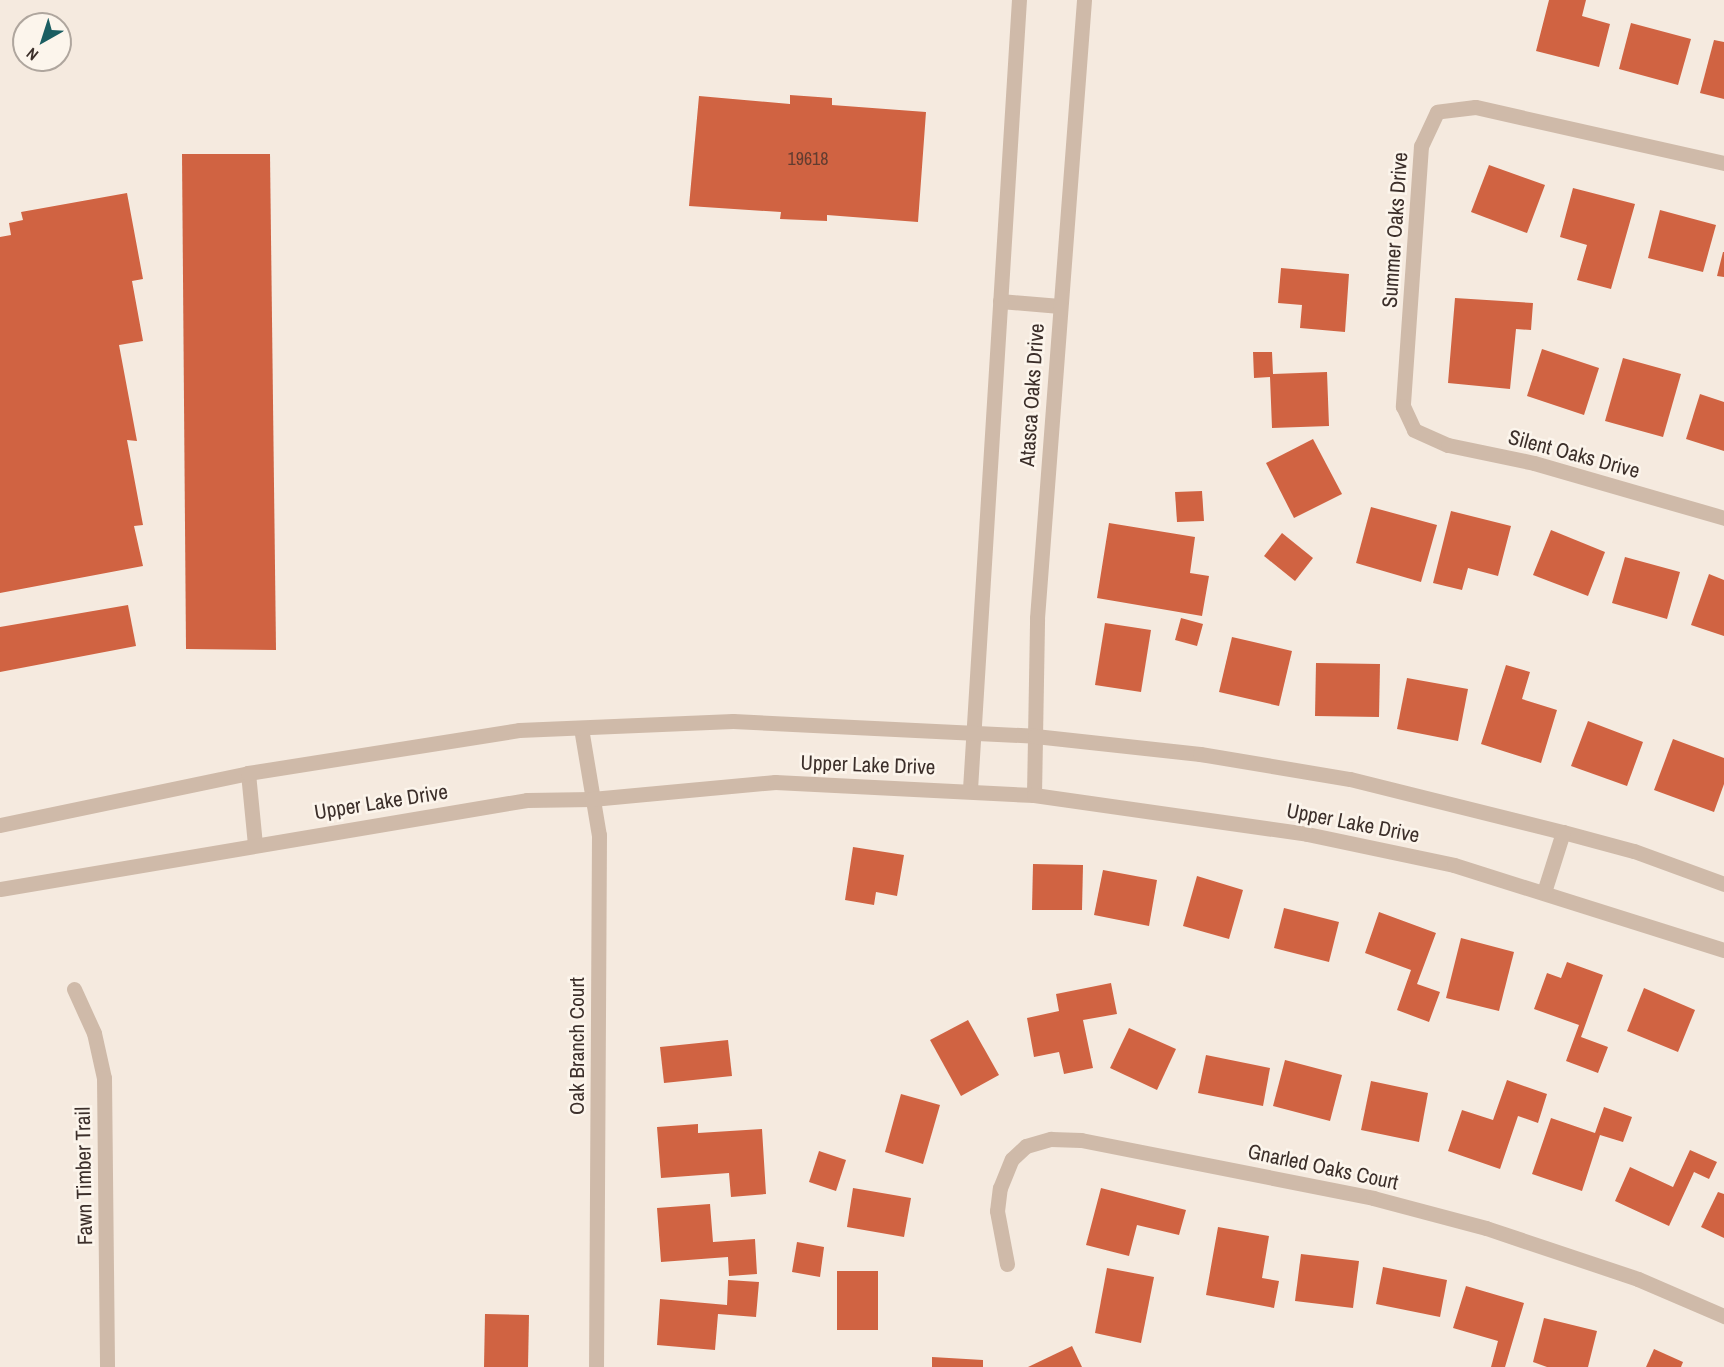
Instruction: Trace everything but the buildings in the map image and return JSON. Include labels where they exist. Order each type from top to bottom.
[{"type":"street","name":"Atasca Oaks Drive","points":[[970,789],[971,733],[1019,0]]},
{"type":"street","name":"Atasca Oaks Drive","points":[[1034,795],[1037,618],[1084,0]]},
{"type":"street","name":"Summer Oaks Drive","points":[[1414,430],[1403,406],[1421,146],[1437,112],[1475,107],[1556,122],[1724,163]]},
{"type":"street","points":[[1000,301],[1060,306]]},
{"type":"street","name":"Silent Oaks Drive","points":[[1414,430],[1448,445],[1534,463],[1724,518]]},
{"type":"street","name":"Upper Lake Drive","points":[[0,825],[248,773],[519,730],[733,721],[1035,736],[1200,754],[1350,779],[1563,832],[1634,851],[1724,885]]},
{"type":"street","name":"Oak Branch Court","points":[[580,728],[599,836],[596,1367]]},
{"type":"street","points":[[248,773],[255,845]]},
{"type":"street","name":"Upper Lake Drive","points":[[0,889],[527,800],[592,799],[775,782],[970,789],[1034,795],[1307,834],[1454,865],[1724,950]]},
{"type":"street","points":[[1544,892],[1563,832]]},
{"type":"street","name":"Fawn Timber Trail","points":[[74,989],[94,1033],[104,1078],[108,1367]]},
{"type":"street","name":"Gnarled Oaks Court","points":[[1007,1264],[997,1211],[1000,1188],[1012,1160],[1026,1146],[1051,1139],[1081,1140],[1361,1195],[1486,1228],[1638,1279],[1724,1316]]}]
